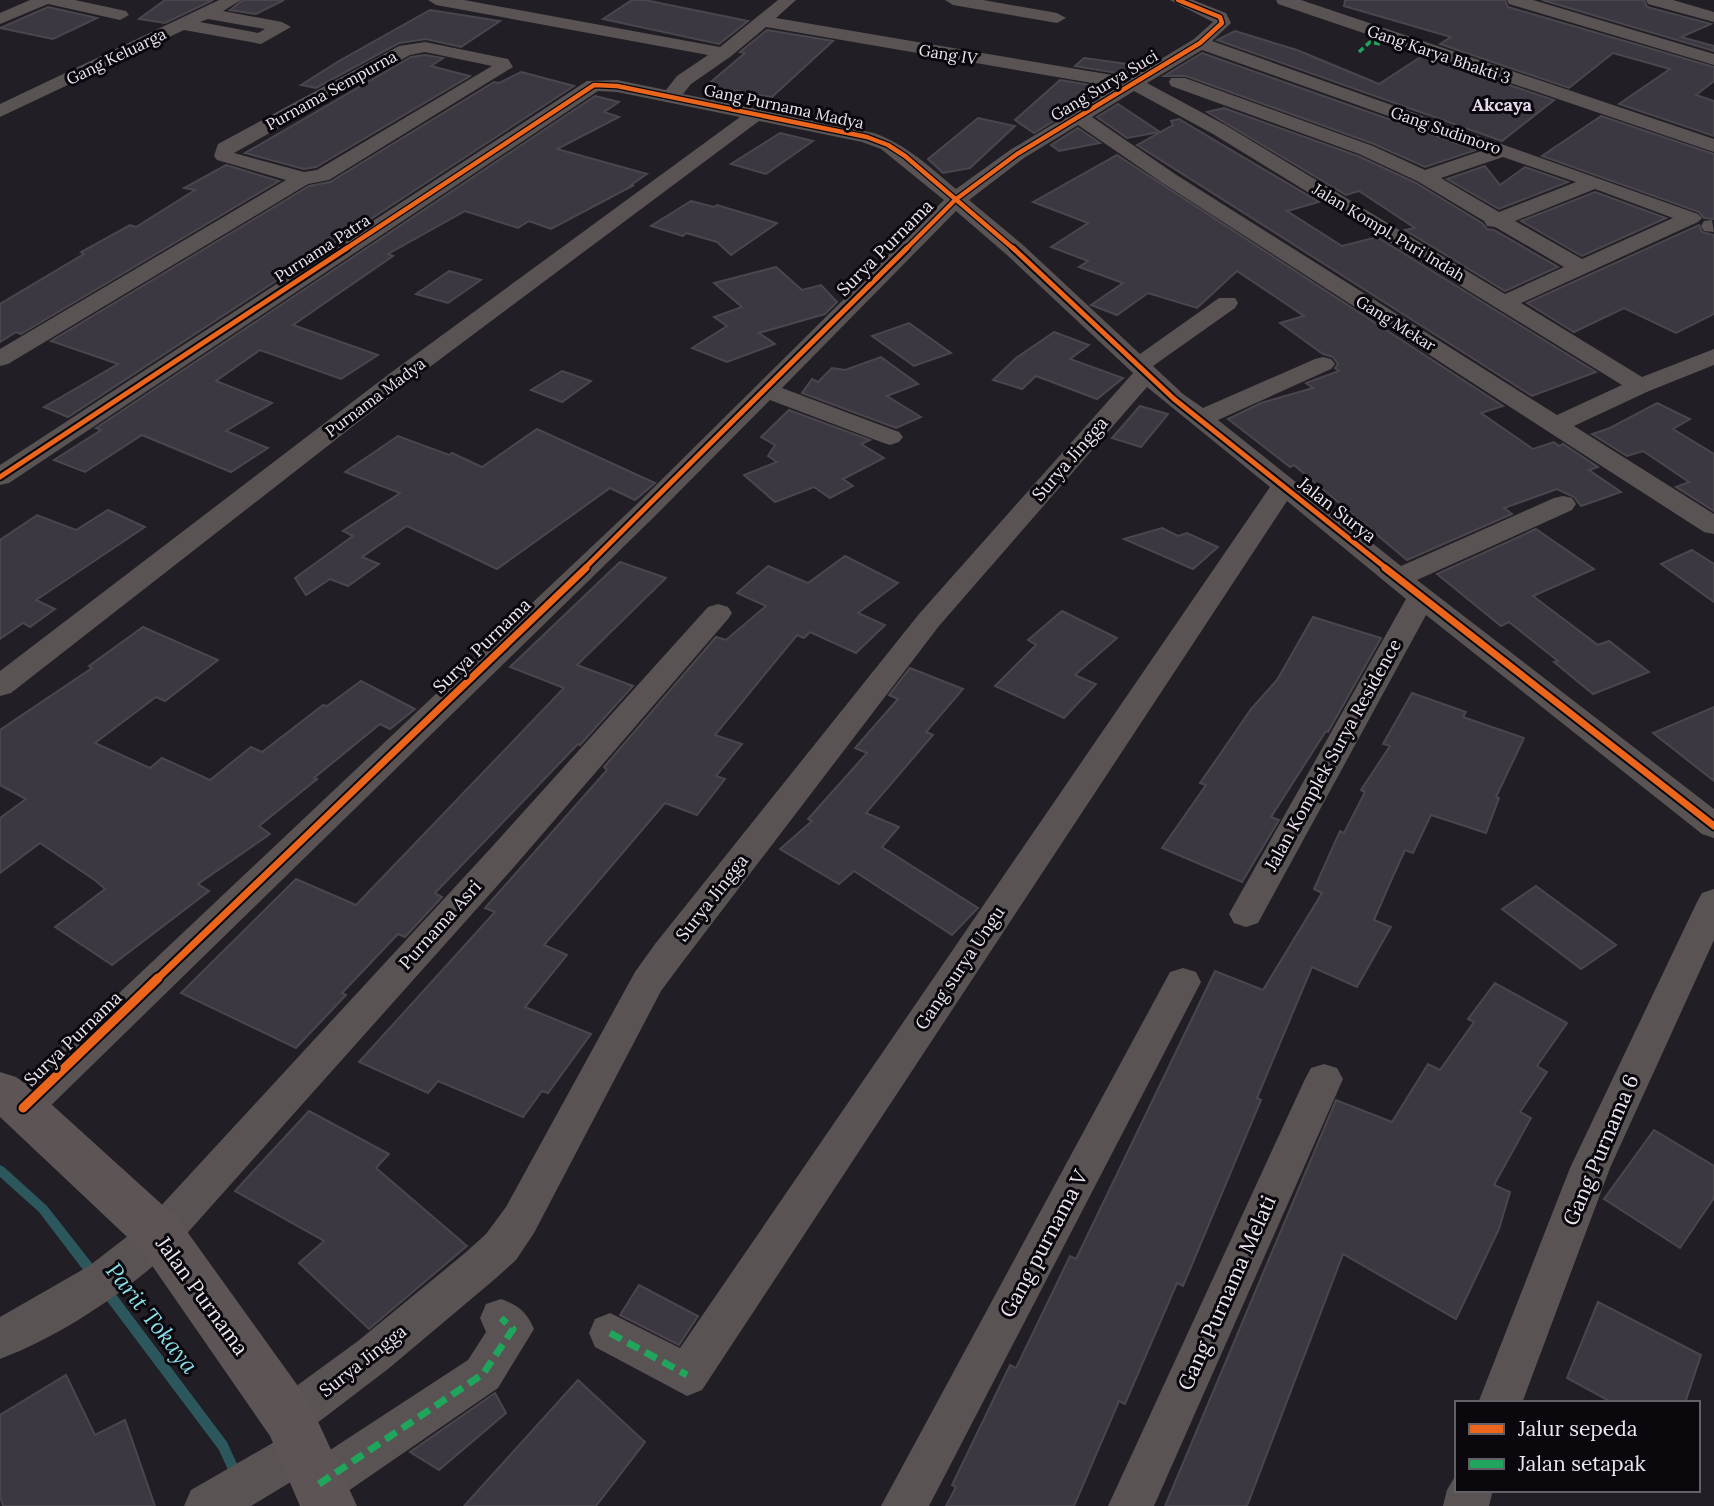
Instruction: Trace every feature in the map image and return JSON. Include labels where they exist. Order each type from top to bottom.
[{"type":"street","points":[[0,19],[44,0]]},
{"type":"street","points":[[51,0],[120,15]]},
{"type":"street","name":"Gang Keluarga","points":[[0,111],[233,0]]},
{"type":"street","points":[[436,0],[724,53]]},
{"type":"street","points":[[670,97],[684,80],[724,53],[788,0]]},
{"type":"street","points":[[953,0],[1057,18]]},
{"type":"street","name":"Gang Surya Suci","points":[[955,200],[1017,154],[1200,43],[1222,23],[1222,18],[1178,0]]},
{"type":"street","name":"Gang Karya Bhakti 3","points":[[1284,0],[1714,146]]},
{"type":"street","points":[[1515,0],[1714,60]]},
{"type":"street","points":[[1616,29],[1659,1],[1714,18]]},
{"type":"street","points":[[181,24],[261,38],[282,27],[205,13]]},
{"type":"street","name":"Gang IV","points":[[763,21],[933,52],[1134,84]]},
{"type":"street","points":[[1359,52],[1370,42],[1380,44],[1391,37]]},
{"type":"street","name":"Gang Sudimoro","points":[[1200,43],[1706,223]]},
{"type":"street","name":"Purnama Sempurna","points":[[0,359],[303,178],[322,176],[336,170],[504,67],[504,64],[425,47],[405,50],[223,151],[224,156],[303,178]]},
{"type":"street","points":[[1178,82],[1356,145],[1424,177],[1495,221],[1581,268]]},
{"type":"street","name":"Jalan Kompl. Puri Indah","points":[[1134,84],[1220,130],[1640,386]]},
{"type":"street","name":"Purnama Patra","points":[[0,477],[594,85],[617,86],[670,97]]},
{"type":"street","name":"Gang Purnama Madya","points":[[670,97],[867,137],[888,145],[905,156],[955,200]]},
{"type":"street","name":"Purnama Madya","points":[[0,686],[398,379],[756,114]]},
{"type":"street","name":"Gang Mekar","points":[[1079,117],[1168,178],[1714,526]]},
{"type":"street","points":[[1220,130],[1274,117]]},
{"type":"street","points":[[1424,177],[1503,150]]},
{"type":"street","points":[[1495,221],[1593,183]]},
{"type":"street","name":"Jalan Surya","points":[[955,200],[1015,250],[1174,399],[1714,826]]},
{"type":"street","name":"Surya Purnama","points":[[12,1100],[646,510],[955,200]]},
{"type":"street","points":[[1505,302],[1581,268],[1706,223]]},
{"type":"street","name":"Surya Jingga","points":[[307,1463],[373,1355],[501,1247],[520,1220],[648,982],[929,620],[1142,370],[1227,303]]},
{"type":"street","points":[[1556,425],[1640,386],[1689,369],[1714,356]]},
{"type":"street","points":[[1201,418],[1323,364]]},
{"type":"street","points":[[1689,369],[1714,384]]},
{"type":"street","points":[[766,390],[890,437]]},
{"type":"street","name":"Gang surya Ungu","points":[[610,1333],[687,1375],[1283,487]]},
{"type":"street","points":[[1410,588],[1563,504]]},
{"type":"street","name":"Jalan Komplek Surya Residence","points":[[1246,914],[1410,588]]},
{"type":"street","name":"Purnama Asri","points":[[0,1339],[50,1313],[151,1244],[502,858],[718,613]]},
{"type":"street","name":"Gang Purnama 6","points":[[1501,1401],[1590,1168],[1714,902]]},
{"type":"street","name":"Gang purnama V","points":[[904,1506],[1184,982]]},
{"type":"street","name":"Gang Purnama Melati","points":[[1131,1506],[1324,1079]]},
{"type":"street","name":"Jalan Purnama","points":[[12,1100],[151,1244],[307,1463]]},
{"type":"street","points":[[207,1506],[307,1463],[483,1374],[513,1329],[501,1318]]},
{"type":"building","points":[[165,0],[213,0],[165,23],[139,19]]},
{"type":"building","points":[[243,0],[284,0],[256,14],[230,10]]},
{"type":"building","points":[[632,0],[645,0],[748,21],[719,44],[603,19]]},
{"type":"building","points":[[1345,0],[1505,0],[1508,7],[1714,67],[1714,81],[1696,95],[1714,101],[1714,136],[1619,104],[1670,69],[1613,53],[1569,88],[1440,44],[1451,37],[1344,6]]},
{"type":"building","points":[[1542,0],[1644,0],[1647,7],[1711,24],[1681,37],[1714,46],[1714,51]]},
{"type":"building","points":[[48,7],[97,18],[53,39],[0,28]]},
{"type":"building","points":[[430,10],[500,21],[461,47],[426,39],[399,43],[316,88],[301,85],[339,61]]},
{"type":"building","points":[[767,30],[833,41],[772,97],[706,86],[745,53],[740,52]]},
{"type":"building","points":[[1235,31],[1297,50],[1379,84],[1422,56],[1554,100],[1502,141],[1217,40]]},
{"type":"building","points":[[1202,53],[1476,150],[1425,167],[1374,144],[1186,76],[1164,76]]},
{"type":"building","points":[[425,55],[443,58],[431,66],[470,76],[316,167],[304,169],[245,153],[411,57]]},
{"type":"building","points":[[1084,58],[1135,65],[1129,75],[1075,66]]},
{"type":"building","points":[[521,72],[574,86],[68,417],[44,407],[118,364],[51,341],[309,186],[330,182],[494,82],[499,83]]},
{"type":"building","points":[[1060,80],[1108,88],[1034,133],[1015,120]]},
{"type":"building","points":[[595,96],[619,102],[604,112],[619,117],[557,149],[647,174],[631,185],[634,185],[551,229],[529,221],[518,228],[465,211],[388,254],[393,256],[293,325],[378,355],[341,379],[260,350],[216,381],[272,403],[226,431],[268,448],[231,472],[142,435],[85,472],[54,460],[101,430],[96,428]]},
{"type":"building","points":[[1118,104],[1160,132],[1127,138],[1097,117]]},
{"type":"building","points":[[1224,108],[1358,156],[1416,183],[1482,223],[1487,229],[1494,230],[1558,267],[1505,291],[1405,230],[1415,228],[1359,191],[1346,195],[1207,112]]},
{"type":"building","points":[[1601,116],[1714,154],[1714,219],[1704,218],[1699,212],[1542,156]]},
{"type":"building","points":[[978,118],[1015,126],[970,168],[943,173],[928,159]]},
{"type":"building","points":[[1179,119],[1319,202],[1287,211],[1342,246],[1377,237],[1596,372],[1532,396],[1137,145],[1173,125],[1171,121]]},
{"type":"building","points":[[1078,128],[1100,143],[1059,151],[1051,145]]},
{"type":"building","points":[[780,133],[813,141],[766,174],[731,164]]},
{"type":"building","points":[[1117,155],[1503,406],[1481,413],[1533,449],[1554,442],[1559,446],[1563,444],[1598,467],[1589,470],[1621,492],[1581,506],[1574,497],[1557,489],[1504,508],[1512,514],[1407,560],[1294,465],[1290,467],[1228,419],[1261,403],[1313,388],[1306,383],[1339,371],[1335,368],[1338,364],[1333,357],[1323,354],[1280,323],[1304,316],[1237,271],[1197,308],[1148,293],[1117,315],[1091,305],[1123,283],[1079,267],[1088,261],[1051,247],[1088,223],[1033,202]]},
{"type":"building","points":[[226,165],[279,181],[21,334],[16,332],[0,342],[0,304],[84,254],[81,252],[130,225],[136,227],[195,190],[184,188]]},
{"type":"building","points":[[1485,166],[1500,185],[1525,167],[1568,182],[1499,209],[1447,179]]},
{"type":"building","points":[[1595,192],[1666,218],[1582,256],[1521,221]]},
{"type":"building","points":[[691,201],[714,207],[717,205],[777,223],[731,255],[717,242],[686,233],[683,236],[651,226]]},
{"type":"building","points":[[1699,225],[1702,232],[1714,235],[1714,314],[1676,333],[1624,308],[1574,332],[1527,303]]},
{"type":"building","points":[[776,267],[802,290],[821,285],[837,302],[825,314],[759,333],[775,344],[727,362],[692,348],[727,326],[714,317],[742,307],[714,283]]},
{"type":"building","points":[[449,271],[481,280],[448,303],[416,294]]},
{"type":"building","points":[[909,323],[951,353],[914,366],[872,336]]},
{"type":"building","points":[[1054,332],[1089,345],[1070,359],[1123,378],[1097,399],[1036,376],[1022,389],[993,380],[1016,358]]},
{"type":"building","points":[[881,357],[918,384],[887,396],[921,417],[896,428],[802,393],[812,379],[818,382],[832,368],[845,370]]},
{"type":"building","points":[[562,371],[591,381],[562,402],[531,390]]},
{"type":"building","points":[[1657,403],[1690,419],[1673,429],[1714,454],[1714,511],[1676,487],[1689,482],[1643,451],[1627,456],[1592,434],[1610,428]]},
{"type":"building","points":[[1140,406],[1168,414],[1141,447],[1112,438]]},
{"type":"building","points":[[789,410],[870,440],[861,444],[884,458],[843,479],[853,486],[830,498],[814,487],[775,502],[744,475],[777,462],[768,456],[775,445],[761,437]]},
{"type":"building","points":[[537,429],[655,483],[635,500],[610,488],[497,569],[407,526],[362,557],[379,564],[348,586],[330,579],[306,595],[295,578],[353,536],[343,531],[400,493],[345,472],[398,436],[449,455],[452,453],[482,467]]},
{"type":"building","points":[[108,510],[145,527],[36,600],[55,609],[30,627],[23,623],[0,639],[0,540],[37,515],[76,530]]},
{"type":"building","points":[[1162,528],[1178,536],[1187,533],[1218,547],[1193,569],[1124,539]]},
{"type":"building","points":[[1536,529],[1594,569],[1533,596],[1598,645],[1609,641],[1649,672],[1593,694],[1554,662],[1558,661],[1509,622],[1501,626],[1437,574]]},
{"type":"building","points":[[1692,550],[1714,564],[1714,602],[1661,564]]},
{"type":"building","points":[[845,556],[898,583],[858,613],[885,625],[856,653],[810,632],[804,638],[797,635],[715,735],[742,744],[716,776],[725,779],[697,815],[665,803],[544,945],[567,955],[525,1007],[591,1034],[548,1093],[542,1091],[523,1117],[438,1081],[428,1093],[359,1062],[495,912],[485,908],[607,770],[604,767],[716,637],[726,640],[766,606],[737,593],[768,566],[808,583]]},
{"type":"building","points":[[620,562],[666,578],[577,665],[633,686],[580,745],[578,744],[435,893],[442,897],[405,937],[398,934],[342,993],[346,995],[296,1048],[181,993],[296,879],[356,905],[564,688],[510,667]]},
{"type":"building","points":[[1062,611],[1117,638],[1075,675],[1096,684],[1064,718],[995,686],[1036,645],[1028,640]]},
{"type":"building","points":[[1313,617],[1381,638],[1328,732],[1326,731],[1271,817],[1279,820],[1242,882],[1162,848],[1206,785],[1200,783],[1251,709],[1277,680]]},
{"type":"building","points":[[143,627],[218,660],[165,701],[156,697],[95,743],[150,768],[162,758],[210,780],[251,747],[262,752],[323,705],[327,706],[361,681],[415,709],[390,729],[380,724],[314,778],[317,779],[259,826],[270,834],[198,884],[209,891],[112,965],[55,927],[105,889],[96,881],[40,843],[0,873],[0,818],[26,799],[0,785],[0,730],[92,668],[89,666]]},
{"type":"building","points":[[910,668],[963,689],[926,732],[933,735],[866,813],[899,827],[882,847],[978,908],[952,935],[854,871],[839,884],[780,849],[812,821],[808,819],[867,753],[855,748],[898,699],[889,695]]},
{"type":"building","points":[[1412,693],[1466,712],[1463,717],[1524,738],[1496,797],[1499,798],[1486,833],[1431,815],[1413,853],[1405,850],[1374,920],[1391,927],[1357,987],[1312,967],[1257,1098],[1261,1100],[1183,1286],[1177,1283],[1125,1404],[1119,1401],[1074,1506],[946,1506],[956,1487],[952,1485],[1010,1365],[1016,1368],[1070,1256],[1076,1259],[1215,971],[1263,990],[1322,893],[1314,889],[1340,831],[1344,833],[1365,792],[1361,790],[1390,746],[1383,744]]},
{"type":"building","points":[[1714,707],[1714,781],[1653,733]]},
{"type":"building","points":[[1536,886],[1616,945],[1581,969],[1502,909]]},
{"type":"building","points":[[1495,983],[1567,1023],[1537,1066],[1547,1072],[1520,1112],[1531,1118],[1494,1185],[1510,1192],[1499,1229],[1456,1319],[1343,1254],[1247,1506],[1165,1506],[1336,1100],[1392,1122],[1428,1064],[1440,1070],[1474,1022],[1468,1019]]},
{"type":"building","points":[[309,1111],[389,1154],[376,1168],[467,1246],[369,1329],[299,1263],[324,1241],[235,1191]]},
{"type":"building","points":[[1654,1130],[1714,1166],[1714,1198],[1680,1248],[1604,1199]]},
{"type":"building","points":[[639,1285],[698,1316],[679,1345],[620,1315]]},
{"type":"building","points":[[1598,1302],[1701,1355],[1686,1401],[1609,1401],[1567,1378]]},
{"type":"building","points":[[66,1375],[95,1435],[125,1420],[155,1506],[3,1506],[0,1496],[0,1415]]},
{"type":"building","points":[[578,1380],[645,1442],[596,1506],[464,1506]]},
{"type":"building","points":[[495,1393],[506,1413],[439,1470],[410,1452]]},
{"type":"waterway","name":"Parit Tokaya","points":[[0,1170],[43,1209],[94,1275]]},
{"type":"waterway","name":"Parit Tokaya","points":[[105,1289],[223,1446],[237,1477]]},
{"type":"marked path","points":[[1359,52],[1370,42],[1380,44]]},
{"type":"marked path","points":[[319,1484],[483,1374],[513,1329],[501,1318]]},
{"type":"marked path","points":[[610,1333],[687,1375]]},
{"type":"cycle path","points":[[23,1108],[646,510],[955,200],[1017,154],[1200,43],[1222,23],[1220,17],[1178,0]]},
{"type":"cycle path","points":[[0,477],[594,85],[617,86],[867,137],[888,145],[905,156],[1015,250],[1174,399],[1421,597],[1714,826]]},
{"type":"district","name":"Akcaya","points":[[1502,105]]}]
